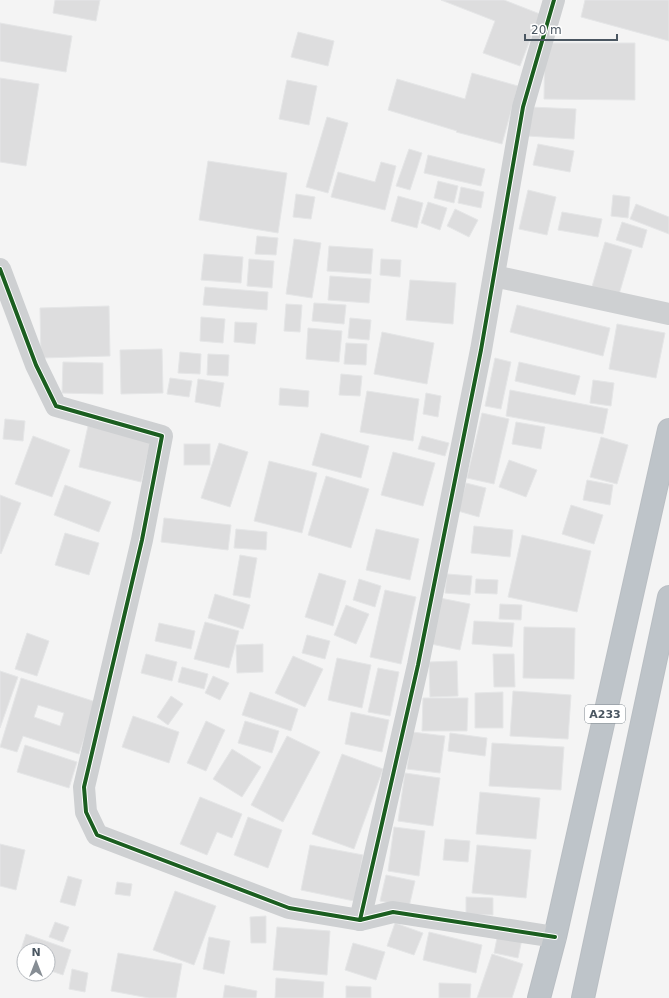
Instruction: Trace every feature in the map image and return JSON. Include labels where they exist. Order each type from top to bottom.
[{"type":"highway","name":"A233","points":[[539,998],[555,937],[669,430]]},
{"type":"highway","name":"A233","points":[[583,998],[669,596]]},
{"type":"street","points":[[360,920],[418,665],[481,350],[523,107],[554,0]]},
{"type":"street","points":[[0,269],[36,366],[56,406],[162,436],[142,540],[84,787],[86,812],[96,835],[289,908],[360,920],[393,912],[555,937]]},
{"type":"street","points":[[494,276],[669,314]]},
{"type":"building","points":[[55,0],[100,0],[96,21],[53,13]]},
{"type":"building","points":[[441,0],[504,0],[540,14],[520,66],[483,53],[495,21]]},
{"type":"building","points":[[585,0],[669,0],[669,41],[581,17]]},
{"type":"building","points":[[0,23],[72,36],[66,72],[0,61]]},
{"type":"building","points":[[298,32],[334,41],[328,66],[291,57]]},
{"type":"building","points":[[545,43],[635,43],[635,100],[544,99]]},
{"type":"building","points":[[472,73],[518,86],[502,144],[456,132],[457,131],[388,110],[397,79],[465,99]]},
{"type":"building","points":[[0,78],[39,84],[26,166],[0,162]]},
{"type":"building","points":[[287,80],[317,86],[309,125],[279,119]]},
{"type":"building","points":[[529,107],[576,109],[574,139],[528,136]]},
{"type":"building","points":[[327,117],[348,123],[328,193],[306,187]]},
{"type":"building","points":[[538,144],[574,151],[570,172],[533,165]]},
{"type":"building","points":[[409,149],[422,153],[410,190],[396,186]]},
{"type":"building","points":[[428,155],[485,169],[481,186],[424,173]]},
{"type":"building","points":[[208,161],[287,173],[278,233],[199,220]]},
{"type":"building","points":[[381,162],[396,166],[385,210],[331,197],[338,172],[375,182]]},
{"type":"building","points":[[438,181],[458,186],[454,203],[434,198]]},
{"type":"building","points":[[461,187],[484,192],[481,208],[458,203]]},
{"type":"building","points":[[528,190],[556,197],[547,235],[519,229]]},
{"type":"building","points":[[296,194],[315,197],[311,219],[293,217]]},
{"type":"building","points":[[613,195],[630,197],[628,218],[611,216]]},
{"type":"building","points":[[398,196],[423,203],[417,228],[391,221]]},
{"type":"building","points":[[428,202],[447,208],[440,230],[421,223]]},
{"type":"building","points":[[636,204],[669,217],[669,234],[630,219]]},
{"type":"building","points":[[455,209],[478,220],[469,237],[447,226]]},
{"type":"building","points":[[562,212],[602,219],[598,237],[558,230]]},
{"type":"building","points":[[622,222],[647,230],[642,248],[616,240]]},
{"type":"building","points":[[257,236],[278,238],[276,255],[255,254]]},
{"type":"building","points":[[294,239],[321,243],[312,298],[286,294]]},
{"type":"building","points":[[605,242],[632,250],[618,298],[591,290]]},
{"type":"building","points":[[329,246],[373,249],[371,274],[327,271]]},
{"type":"building","points":[[204,254],[243,257],[241,283],[201,280]]},
{"type":"building","points":[[249,259],[274,261],[272,288],[247,286]]},
{"type":"building","points":[[381,259],[401,260],[400,277],[380,275]]},
{"type":"building","points":[[330,276],[371,279],[369,303],[328,300]]},
{"type":"building","points":[[410,280],[456,283],[453,324],[406,320]]},
{"type":"building","points":[[205,287],[268,292],[267,310],[203,305]]},
{"type":"building","points":[[314,303],[346,305],[344,324],[312,321]]},
{"type":"building","points":[[286,304],[302,305],[300,332],[284,331]]},
{"type":"building","points":[[517,305],[610,328],[603,356],[510,332]]},
{"type":"building","points":[[109,306],[110,356],[41,358],[40,308]]},
{"type":"building","points":[[201,317],[225,319],[223,343],[200,341]]},
{"type":"building","points":[[350,318],[371,320],[369,340],[348,338]]},
{"type":"building","points":[[235,322],[257,323],[255,344],[234,342]]},
{"type":"building","points":[[617,324],[665,333],[656,378],[609,369]]},
{"type":"building","points":[[308,328],[342,331],[339,362],[306,359]]},
{"type":"building","points":[[382,332],[434,343],[427,384],[374,374]]},
{"type":"building","points":[[346,343],[367,344],[366,365],[344,364]]},
{"type":"building","points":[[162,349],[163,393],[121,394],[120,350]]},
{"type":"building","points":[[180,352],[201,354],[200,374],[178,373]]},
{"type":"building","points":[[208,354],[229,355],[228,376],[207,375]]},
{"type":"building","points":[[495,358],[511,362],[501,409],[485,406]]},
{"type":"building","points":[[63,362],[103,363],[103,394],[62,393]]},
{"type":"building","points":[[519,362],[580,376],[575,395],[515,381]]},
{"type":"building","points":[[341,374],[362,376],[360,396],[339,395]]},
{"type":"building","points":[[170,378],[192,381],[189,397],[167,394]]},
{"type":"building","points":[[198,379],[224,383],[220,407],[195,402]]},
{"type":"building","points":[[593,380],[614,383],[611,406],[590,403]]},
{"type":"building","points":[[280,388],[309,391],[308,407],[279,405]]},
{"type":"building","points":[[510,390],[608,409],[603,434],[506,416]]},
{"type":"building","points":[[367,391],[419,399],[413,441],[360,432]]},
{"type":"building","points":[[426,393],[441,396],[438,417],[423,414]]},
{"type":"building","points":[[482,413],[509,419],[494,484],[467,478]]},
{"type":"building","points":[[5,419],[25,421],[23,441],[3,439]]},
{"type":"building","points":[[516,422],[545,427],[541,449],[512,444]]},
{"type":"building","points":[[88,426],[151,441],[141,482],[79,467]]},
{"type":"building","points":[[321,433],[369,446],[361,478],[312,465]]},
{"type":"building","points":[[33,436],[70,450],[52,497],[15,484]]},
{"type":"building","points":[[422,436],[449,443],[445,456],[418,449]]},
{"type":"building","points":[[601,437],[628,445],[617,484],[590,477]]},
{"type":"building","points":[[219,443],[248,452],[230,507],[201,498]]},
{"type":"building","points":[[184,444],[210,444],[210,465],[184,465]]},
{"type":"building","points":[[393,452],[435,463],[423,506],[381,495]]},
{"type":"building","points":[[509,460],[537,470],[526,497],[499,487]]},
{"type":"building","points":[[269,461],[317,473],[302,533],[254,521]]},
{"type":"building","points":[[326,476],[369,489],[351,548],[308,535]]},
{"type":"building","points":[[587,480],[613,485],[610,505],[583,500]]},
{"type":"building","points":[[466,483],[486,488],[479,517],[458,511]]},
{"type":"building","points":[[65,485],[111,502],[99,532],[54,515]]},
{"type":"building","points":[[0,495],[21,503],[1,554],[0,553]]},
{"type":"building","points":[[571,505],[603,515],[594,544],[562,534]]},
{"type":"building","points":[[164,518],[231,525],[228,550],[161,542]]},
{"type":"building","points":[[474,526],[513,530],[510,557],[471,553]]},
{"type":"building","points":[[236,529],[267,532],[266,550],[234,548]]},
{"type":"building","points":[[376,529],[419,539],[410,580],[366,570]]},
{"type":"building","points":[[65,533],[99,543],[89,575],[55,565]]},
{"type":"building","points":[[522,535],[591,551],[577,612],[508,597]]},
{"type":"building","points":[[240,555],[257,558],[250,598],[233,595]]},
{"type":"building","points":[[319,573],[346,581],[333,626],[305,617]]},
{"type":"building","points":[[447,574],[472,576],[470,595],[445,593]]},
{"type":"building","points":[[359,579],[381,586],[375,607],[353,600]]},
{"type":"building","points":[[476,579],[498,580],[497,594],[475,593]]},
{"type":"building","points":[[385,590],[416,597],[401,664],[370,657]]},
{"type":"building","points":[[215,594],[250,605],[243,629],[208,618]]},
{"type":"building","points":[[440,598],[470,604],[460,650],[431,644]]},
{"type":"building","points":[[500,604],[522,605],[521,620],[499,619]]},
{"type":"building","points":[[346,605],[369,614],[356,644],[334,635]]},
{"type":"building","points":[[474,621],[514,623],[512,647],[472,644]]},
{"type":"building","points":[[205,622],[239,631],[229,668],[194,659]]},
{"type":"building","points":[[159,623],[195,631],[191,649],[155,641]]},
{"type":"building","points":[[524,627],[575,628],[574,679],[523,678]]},
{"type":"building","points":[[27,633],[49,641],[37,676],[15,669]]},
{"type":"building","points":[[307,635],[330,641],[325,659],[302,653]]},
{"type":"building","points":[[263,644],[263,672],[237,673],[236,645]]},
{"type":"building","points":[[146,654],[177,662],[172,681],[141,673]]},
{"type":"building","points":[[493,654],[514,654],[515,687],[494,687]]},
{"type":"building","points":[[293,656],[323,669],[305,707],[275,693]]},
{"type":"building","points":[[337,658],[371,665],[362,708],[328,700]]},
{"type":"building","points":[[457,661],[458,696],[430,697],[429,662]]},
{"type":"building","points":[[182,667],[208,674],[204,689],[178,682]]},
{"type":"building","points":[[378,668],[399,672],[390,716],[368,712]]},
{"type":"building","points":[[0,671],[18,677],[0,728]]},
{"type":"building","points":[[213,676],[229,683],[220,700],[205,693]]},
{"type":"building","points":[[21,678],[96,702],[79,754],[23,736],[17,752],[0,747]],"holes":[[[38,705],[64,713],[60,726],[34,717]]]},
{"type":"building","points":[[513,691],[571,695],[568,739],[510,736]]},
{"type":"building","points":[[250,692],[298,709],[291,731],[242,715]]},
{"type":"building","points":[[503,692],[503,728],[475,728],[475,693]]},
{"type":"building","points":[[171,696],[183,704],[168,725],[157,717]]},
{"type":"building","points":[[423,698],[468,698],[467,731],[422,731]]},
{"type":"building","points":[[351,712],[389,720],[382,752],[345,744]]},
{"type":"building","points":[[133,716],[179,732],[169,763],[122,747]]},
{"type":"building","points":[[206,721],[225,730],[206,771],[187,763]]},
{"type":"building","points":[[245,721],[279,731],[272,753],[238,743]]},
{"type":"building","points":[[412,732],[445,736],[440,773],[407,769]]},
{"type":"building","points":[[450,733],[487,738],[485,756],[448,751]]},
{"type":"building","points":[[287,736],[320,752],[283,822],[251,805]]},
{"type":"building","points":[[492,743],[564,747],[561,790],[489,786]]},
{"type":"building","points":[[25,745],[77,762],[69,788],[17,772]]},
{"type":"building","points":[[232,749],[261,767],[242,797],[213,779]]},
{"type":"building","points":[[342,754],[383,769],[354,849],[312,834]]},
{"type":"building","points":[[405,773],[440,778],[433,826],[398,821]]},
{"type":"building","points":[[480,792],[540,798],[536,839],[476,834]]},
{"type":"building","points":[[200,797],[242,814],[232,838],[217,832],[207,855],[180,844]]},
{"type":"building","points":[[248,817],[282,830],[268,868],[234,855]]},
{"type":"building","points":[[394,827],[425,831],[419,876],[388,871]]},
{"type":"building","points":[[445,839],[470,841],[468,862],[443,860]]},
{"type":"building","points":[[0,844],[25,850],[16,890],[0,886]]},
{"type":"building","points":[[310,845],[363,855],[354,901],[301,890]]},
{"type":"building","points":[[477,845],[531,850],[526,898],[472,893]]},
{"type":"building","points":[[386,875],[415,881],[409,907],[380,901]]},
{"type":"building","points":[[68,876],[82,880],[75,906],[60,902]]},
{"type":"building","points":[[117,882],[132,884],[130,896],[115,894]]},
{"type":"building","points":[[175,891],[216,906],[194,965],[153,950]]},
{"type":"building","points":[[466,897],[493,898],[493,915],[466,914]]},
{"type":"building","points":[[266,916],[266,943],[251,943],[250,917]]},
{"type":"building","points":[[55,922],[69,927],[63,942],[49,937]]},
{"type":"building","points":[[395,923],[423,933],[414,955],[387,946]]},
{"type":"building","points":[[277,927],[330,931],[327,975],[273,970]]},
{"type":"building","points":[[429,932],[482,945],[476,973],[423,960]]},
{"type":"building","points":[[498,933],[522,939],[518,958],[494,953]]},
{"type":"building","points":[[26,934],[48,942],[23,942]]},
{"type":"building","points":[[209,937],[230,941],[224,974],[203,969]]},
{"type":"building","points":[[353,943],[385,952],[376,980],[345,970]]},
{"type":"building","points":[[56,945],[71,950],[63,975],[56,973]]},
{"type":"building","points":[[118,953],[182,964],[176,998],[149,998],[111,991]]},
{"type":"building","points":[[492,954],[523,964],[512,998],[477,998]]},
{"type":"building","points":[[72,969],[88,973],[85,992],[69,989]]},
{"type":"building","points":[[276,978],[324,982],[323,998],[275,998]]},
{"type":"building","points":[[439,983],[471,984],[470,998],[439,998]]},
{"type":"building","points":[[225,985],[257,991],[256,998],[223,998]]},
{"type":"building","points":[[346,986],[371,987],[371,998],[346,998]]},
{"type":"cycle path","points":[[360,920],[418,665],[481,350],[523,107],[554,0]]},
{"type":"cycle path","points":[[0,269],[36,365],[56,406],[162,436],[142,540],[84,787],[86,812],[97,835],[289,908],[360,920],[393,912],[555,937]]}]
